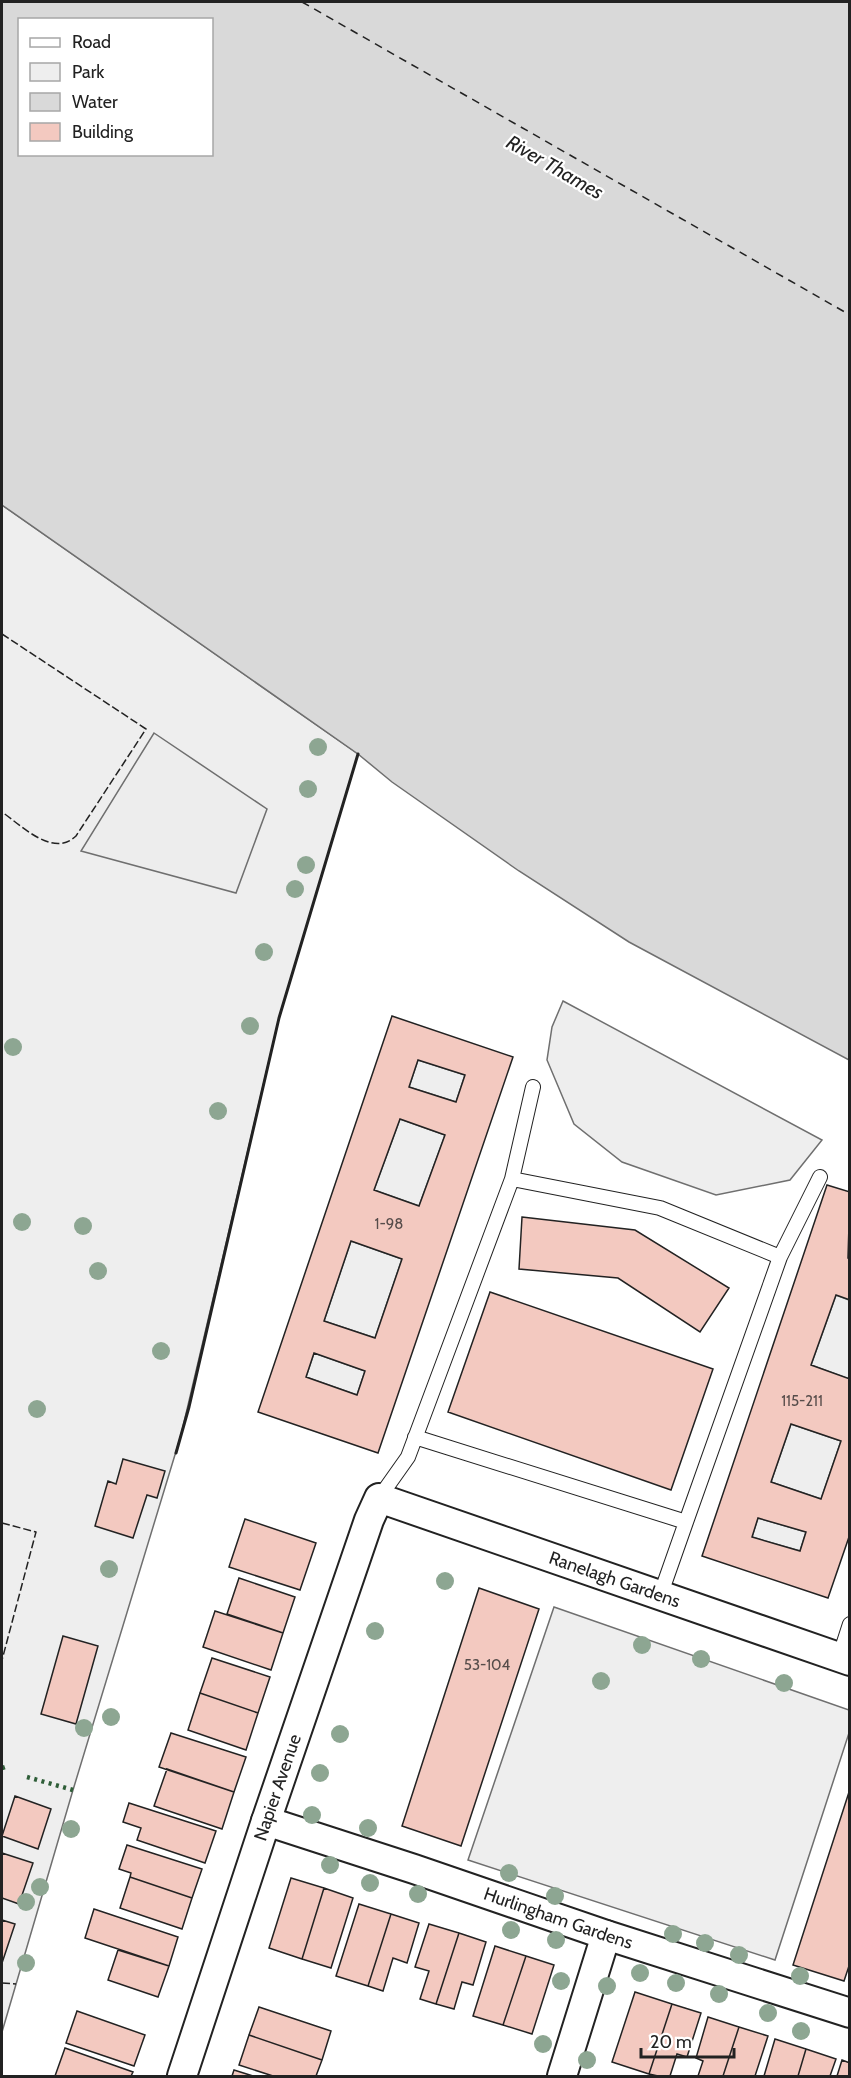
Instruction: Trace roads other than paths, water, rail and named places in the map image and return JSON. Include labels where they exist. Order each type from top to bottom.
[{"type":"street","name":"Ranelagh Gardens","points":[[379,1498],[844,1660]]},
{"type":"street","name":"Napier Avenue","points":[[182,2076],[266,1821],[365,1531],[379,1498]]},
{"type":"street","name":"Hurlingham Gardens","points":[[266,1821],[606,1935],[849,2013]]},
{"type":"street","points":[[562,2076],[606,1935]]},
{"type":"lane","points":[[379,1498],[408,1457],[512,1179],[533,1087]]},
{"type":"lane","points":[[660,1596],[780,1257],[820,1177]]},
{"type":"lane","points":[[512,1179],[660,1208],[780,1257]]},
{"type":"lane","points":[[415,1437],[686,1522]]},
{"type":"lane","points":[[844,1660],[849,1624]]},
{"type":"water","name":"River Thames","points":[[2,2],[849,2],[849,1060],[629,942],[519,871],[392,782],[358,754],[2,505]]}]
